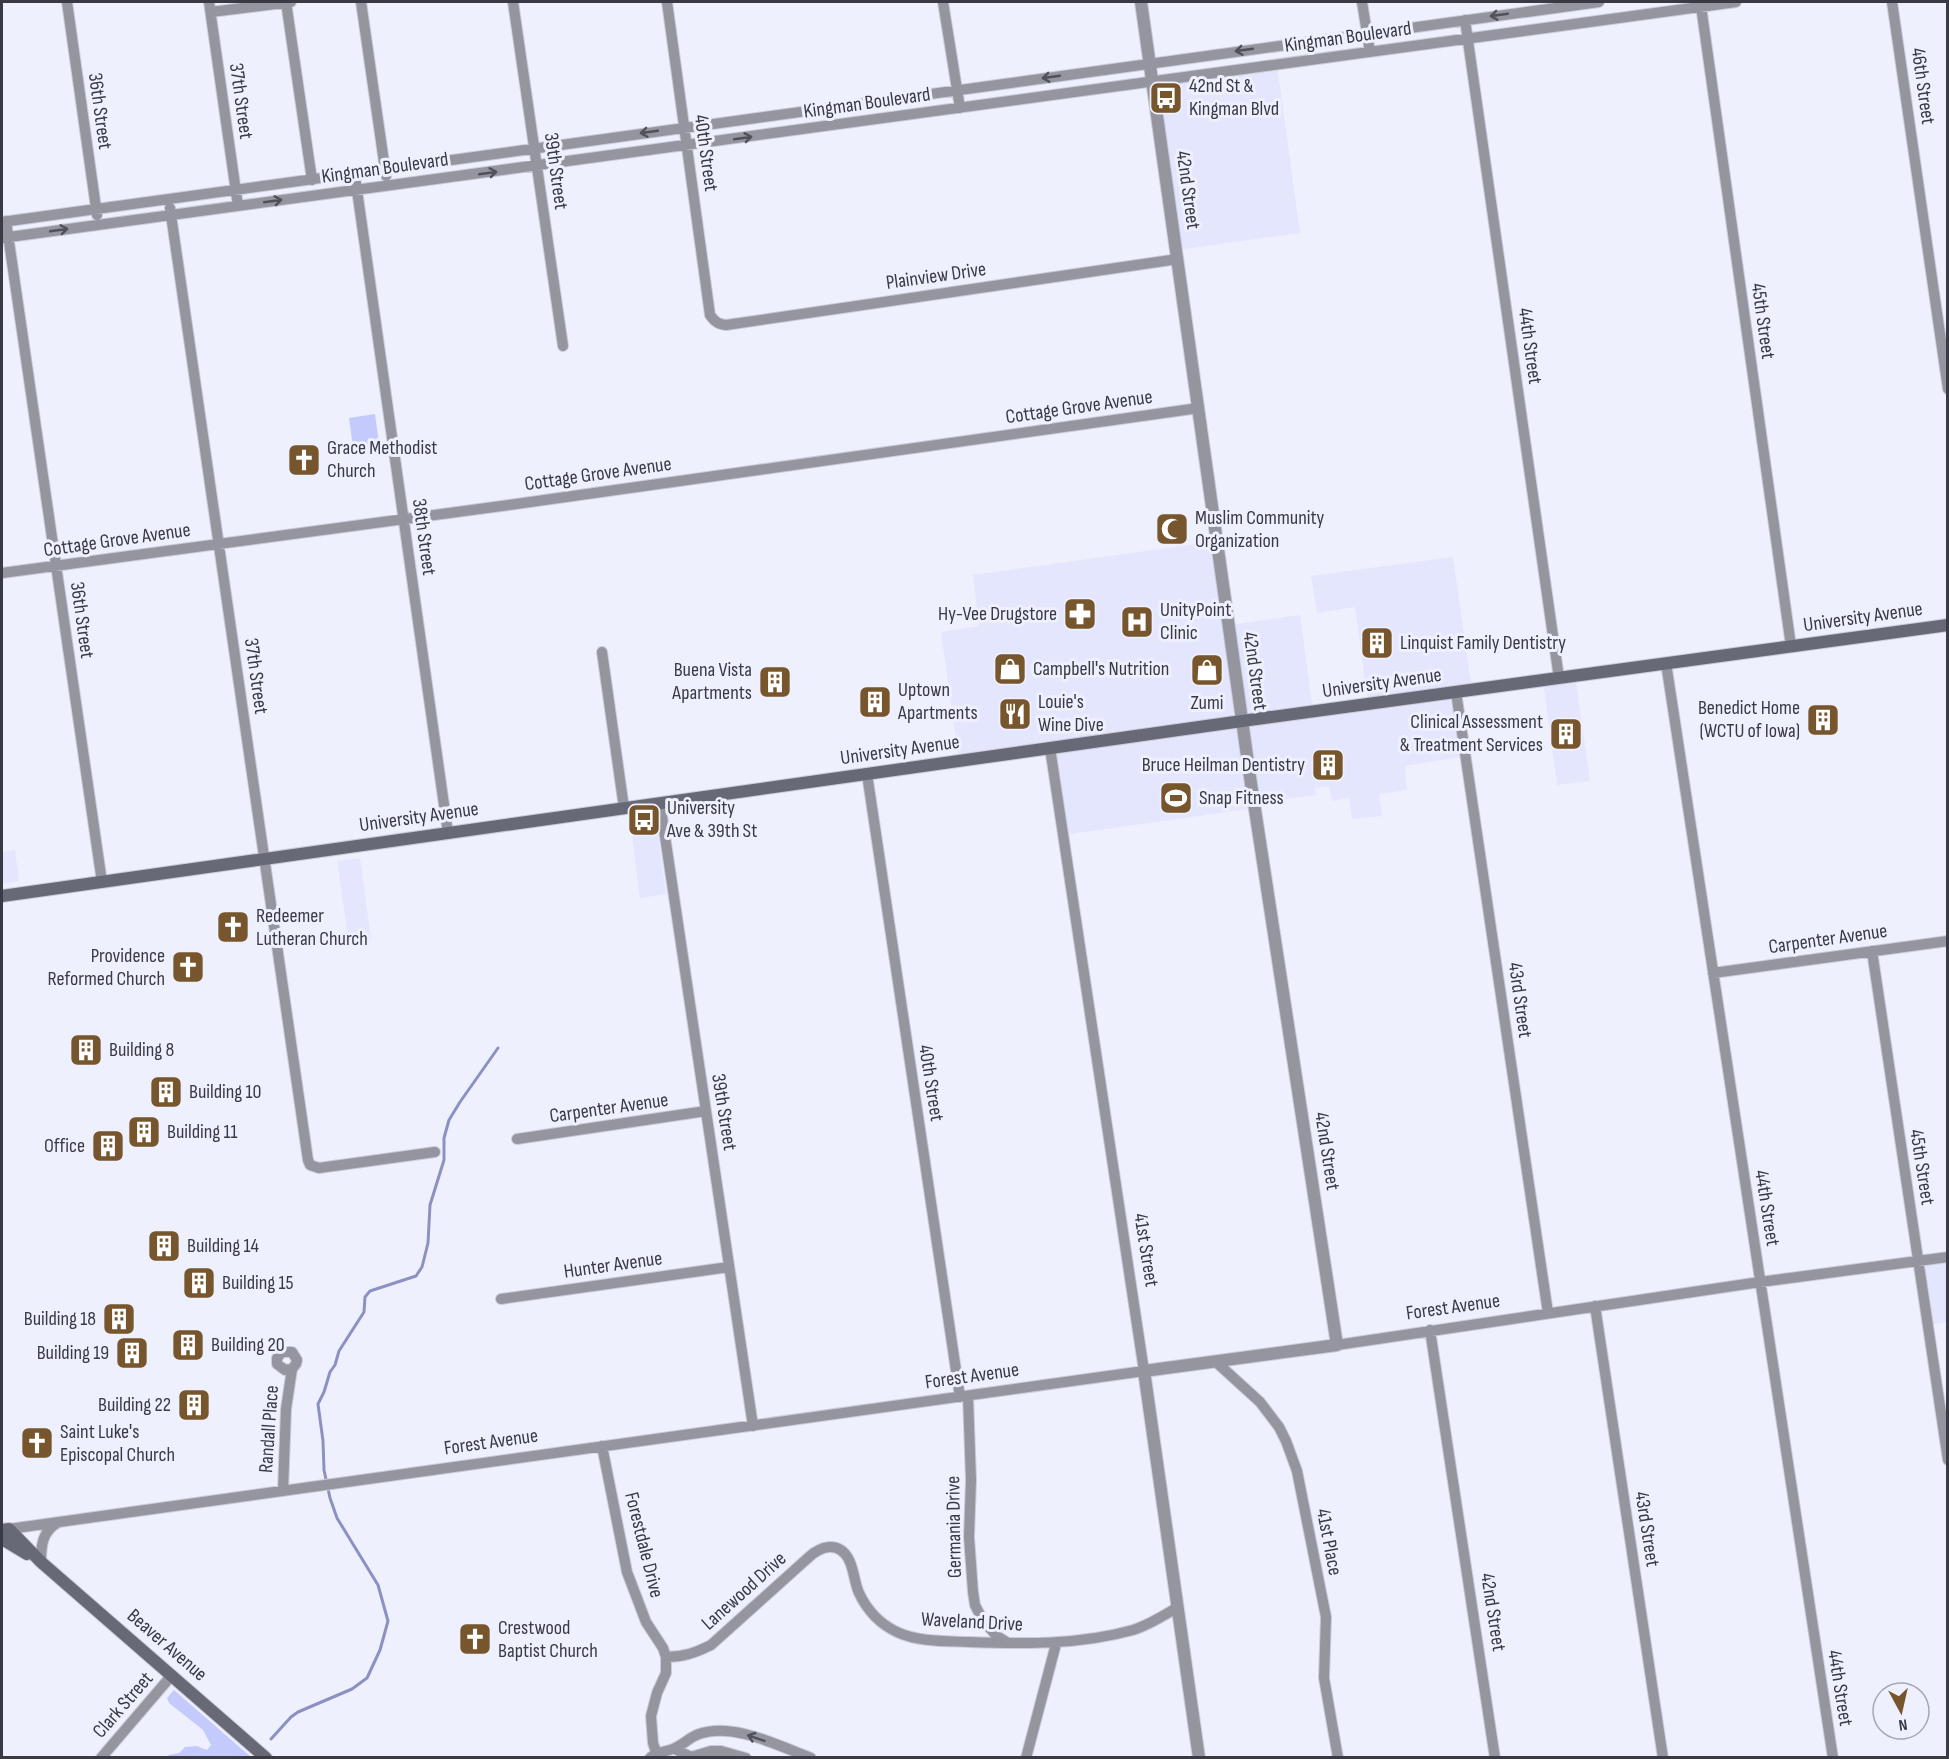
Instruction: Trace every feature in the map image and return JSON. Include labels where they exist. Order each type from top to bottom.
[{"type":"main road","name":"University Avenue","points":[[2,896],[1242,721],[1947,625]]},
{"type":"main road","name":"Beaver Avenue","points":[[4,1533],[41,1562],[266,1758]]},
{"type":"street","name":"36th Street","points":[[67,2],[98,225]]},
{"type":"street","points":[[286,2],[312,180]]},
{"type":"street","points":[[210,7],[291,2]]},
{"type":"street","points":[[361,2],[387,186]]},
{"type":"street","name":"39th Street","points":[[513,2],[563,346]]},
{"type":"street","name":"40th Street","points":[[667,2],[709,309]]},
{"type":"street","points":[[943,2],[960,108]]},
{"type":"street","name":"42nd Street","points":[[1142,2],[1242,721],[1337,1345]]},
{"type":"street","points":[[1362,2],[1370,52]]},
{"type":"street","name":"Kingman Boulevard","points":[[4,221],[1466,20],[1551,5],[1599,2]]},
{"type":"street","name":"Kingman Boulevard","points":[[5,238],[1370,52],[1702,4],[1736,2]]},
{"type":"street","name":"46th Street","points":[[1892,2],[1947,389]]},
{"type":"street","name":"45th Street","points":[[1702,4],[1791,646]]},
{"type":"street","points":[[1551,5],[1554,26]]},
{"type":"street","name":"37th Street","points":[[210,7],[238,206]]},
{"type":"street","name":"44th Street","points":[[1466,20],[1559,678]]},
{"type":"street","name":"38th Street","points":[[355,174],[448,833]]},
{"type":"street","name":"37th Street","points":[[169,199],[307,1157],[310,1165],[319,1168],[435,1152]]},
{"type":"street","name":"36th Street","points":[[4,221],[102,882]]},
{"type":"street","name":"Plainview Drive","points":[[709,309],[714,321],[720,325],[726,325],[1178,259]]},
{"type":"street","name":"Cottage Grove Avenue","points":[[2,573],[1199,408]]},
{"type":"street","points":[[602,652],[624,808]]},
{"type":"street","name":"44th Street","points":[[1666,663],[1833,1758]]},
{"type":"street","name":"43rd Street","points":[[1456,692],[1548,1313]]},
{"type":"street","name":"41st Street","points":[[1050,748],[1144,1371],[1199,1758]]},
{"type":"street","name":"40th Street","points":[[867,774],[964,1396]]},
{"type":"street","name":"39th Street","points":[[660,803],[753,1426]]},
{"type":"street","name":"Carpenter Avenue","points":[[1713,973],[1947,941]]},
{"type":"street","name":"45th Street","points":[[1872,951],[1947,1460]]},
{"type":"street","name":"Carpenter Avenue","points":[[517,1139],[706,1112]]},
{"type":"street","name":"Forest Avenue","points":[[4,1533],[60,1522],[1216,1362],[1760,1282],[1947,1257]]},
{"type":"street","name":"Hunter Avenue","points":[[501,1299],[729,1267]]},
{"type":"street","name":"43rd Street","points":[[1595,1306],[1663,1758]]},
{"type":"street","name":"42nd Street","points":[[1430,1330],[1495,1758]]},
{"type":"street","name":"41st Place","points":[[1216,1362],[1260,1402],[1279,1427],[1297,1471],[1326,1617],[1324,1678],[1338,1758]]},
{"type":"street","name":"Randall Place","points":[[283,1491],[286,1409],[292,1369]]},
{"type":"street","name":"Germania Drive","points":[[964,1396],[971,1480],[969,1537],[974,1599],[983,1621],[997,1636],[1009,1643]]},
{"type":"street","name":"Forestdale Drive","points":[[602,1446],[627,1572],[646,1622],[663,1648],[666,1657]]},
{"type":"street","points":[[41,1562],[44,1536],[49,1528],[60,1522]]},
{"type":"street","name":"Waveland Drive","points":[[809,1557],[825,1547],[832,1547],[843,1552],[850,1564],[859,1593],[870,1612],[897,1632],[922,1639],[1056,1644],[1134,1630],[1178,1607]]},
{"type":"street","name":"Lanewood Drive","points":[[666,1657],[693,1654],[711,1646],[809,1557]]},
{"type":"street","points":[[1026,1758],[1056,1644]]},
{"type":"street","points":[[666,1657],[666,1673],[657,1693],[651,1716],[653,1755],[675,1749],[699,1734],[718,1730],[747,1735],[812,1758]]},
{"type":"street","name":"Clark Street","points":[[101,1758],[172,1675]]},
{"type":"street","points":[[675,1749],[691,1757],[722,1750],[746,1758]]},
{"type":"shaded area","points":[[1277,65],[1300,233],[1177,250],[1153,81]]},
{"type":"shaded area","points":[[375,414],[380,451],[354,455],[349,418]]},
{"type":"shaded area","points":[[1218,541],[1230,625],[1300,615],[1313,711],[1368,704],[1355,607],[1317,613],[1311,576],[1453,557],[1472,690],[1457,692],[1466,756],[1405,766],[1407,790],[1379,794],[1382,816],[1352,819],[1349,798],[1332,801],[1329,786],[1315,788],[1316,795],[1254,803],[1255,808],[1063,835],[1050,748],[959,761],[941,632],[979,626],[973,575]]},
{"type":"shaded area","points":[[1575,676],[1590,781],[1557,785],[1543,680]]},
{"type":"shaded area","points":[[645,818],[653,821],[657,828],[666,894],[640,898],[630,820]]},
{"type":"shaded area","points":[[15,850],[19,881],[2,884],[2,852]]},
{"type":"shaded area","points":[[360,858],[371,940],[349,943],[337,861]]},
{"type":"shaded area","points":[[1947,1257],[1947,1322],[1927,1325],[1918,1261]]},
{"type":"shaded area","points":[[174,1690],[251,1757],[167,1757],[179,1753],[185,1747],[197,1746],[207,1750],[211,1745],[203,1730],[169,1703],[167,1698]]},
{"type":"waterway","points":[[271,1739],[298,1712],[352,1689],[367,1678],[380,1650],[388,1621],[378,1585],[337,1518],[330,1498],[324,1470],[318,1404],[339,1351],[364,1312],[365,1297],[370,1291],[416,1276],[422,1267],[428,1243],[430,1205],[444,1160],[444,1138],[449,1120],[498,1048]]},
{"type":"place","name":"42nd St & Kingman Blvd","points":[[1166,98]]},
{"type":"place","name":"Grace Methodist Church","points":[[304,460]]},
{"type":"place","name":"Muslim Community Organization","points":[[1172,529]]},
{"type":"place","name":"Hy-Vee Drugstore","points":[[1080,614]]},
{"type":"place","name":"UnityPoint Clinic","points":[[1137,622]]},
{"type":"place","name":"Linquist Family Dentistry","points":[[1377,643]]},
{"type":"place","name":"Campbell's Nutrition","points":[[1010,669]]},
{"type":"place","name":"Zumi","points":[[1207,670]]},
{"type":"place","name":"Buena Vista Apartments","points":[[775,682]]},
{"type":"place","name":"Uptown Apartments","points":[[875,702]]},
{"type":"place","name":"Louie's Wine Dive","points":[[1015,714]]},
{"type":"place","name":"Benedict Home (WCTU of Iowa)","points":[[1823,720]]},
{"type":"place","name":"Clinical Assessment & Treatment Services","points":[[1566,734]]},
{"type":"place","name":"Bruce Heilman Dentistry","points":[[1328,765]]},
{"type":"place","name":"Snap Fitness","points":[[1176,798]]},
{"type":"place","name":"University Ave & 39th St","points":[[644,820]]},
{"type":"place","name":"Redeemer Lutheran Church","points":[[233,927]]},
{"type":"place","name":"Providence Reformed Church","points":[[188,967]]},
{"type":"place","name":"Building 8","points":[[86,1050]]},
{"type":"place","name":"Building 10","points":[[166,1092]]},
{"type":"place","name":"Building 11","points":[[144,1132]]},
{"type":"place","name":"Office","points":[[108,1146]]},
{"type":"place","name":"Building 14","points":[[164,1246]]},
{"type":"place","name":"Building 15","points":[[199,1283]]},
{"type":"place","name":"Building 18","points":[[119,1319]]},
{"type":"place","name":"Building 20","points":[[188,1345]]},
{"type":"place","name":"Building 19","points":[[132,1353]]},
{"type":"place","name":"Building 22","points":[[194,1405]]},
{"type":"place","name":"Saint Luke's Episcopal Church","points":[[37,1443]]},
{"type":"place","name":"Crestwood Baptist Church","points":[[475,1639]]}]
